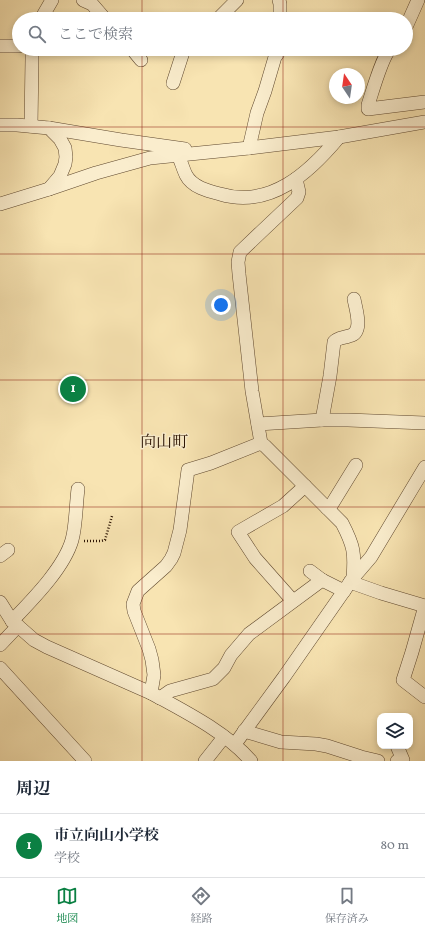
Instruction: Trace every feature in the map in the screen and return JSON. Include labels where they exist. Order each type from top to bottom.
[{"type":"street","points":[[44,12],[52,0]]},
{"type":"street","points":[[83,0],[92,4],[99,12]]},
{"type":"street","points":[[225,12],[237,0]]},
{"type":"street","points":[[279,0],[280,12]]},
{"type":"street","points":[[413,12],[418,0]]},
{"type":"street","points":[[0,46],[12,46]]},
{"type":"street","points":[[31,126],[32,56]]},
{"type":"street","points":[[138,56],[141,60]]},
{"type":"street","points":[[173,83],[182,56]]},
{"type":"street","points":[[249,148],[257,113],[276,56]]},
{"type":"street","points":[[385,56],[368,109],[425,102]]},
{"type":"street","points":[[385,129],[425,117]]},
{"type":"street","points":[[0,204],[96,173],[150,158],[339,137],[425,122]]},
{"type":"street","points":[[0,125],[49,128],[203,152]]},
{"type":"street","points":[[385,129],[425,127]]},
{"type":"street","points":[[49,128],[60,139],[65,148],[66,157],[60,176],[49,189]]},
{"type":"street","points":[[178,155],[187,176],[196,185],[230,197],[248,197],[265,195],[296,179],[328,150],[339,137]]},
{"type":"street","points":[[296,179],[299,192],[297,198],[240,252],[238,262],[239,274],[252,392],[261,443],[342,524],[351,541],[354,558],[349,584]]},
{"type":"street","points":[[322,420],[330,376],[334,342],[335,340],[354,335],[358,325],[354,299]]},
{"type":"street","points":[[258,424],[322,420],[425,424]]},
{"type":"street","points":[[155,695],[152,660],[134,611],[133,604],[138,591],[166,566],[174,553],[180,530],[188,470],[211,463],[261,443]]},
{"type":"street","points":[[327,508],[332,504],[356,465]]},
{"type":"street","points":[[205,761],[229,740],[244,732],[349,584],[371,556],[425,467]]},
{"type":"street","points":[[294,602],[255,558],[238,532],[283,506],[305,486]]},
{"type":"street","points":[[0,645],[66,554],[72,541],[78,489]]},
{"type":"street","points":[[310,571],[322,580],[349,584],[425,606],[404,680],[425,697]]},
{"type":"street","points":[[155,695],[213,679],[224,668],[231,655],[249,634],[322,580]]},
{"type":"street","points":[[0,602],[15,624],[34,640],[155,695],[206,724],[229,740],[251,761]]},
{"type":"street","points":[[0,668],[85,761]]},
{"type":"street","points":[[244,732],[281,742],[327,746],[378,761]]},
{"type":"street","points":[[397,761],[403,760],[398,749]]},
{"type":"path","points":[[72,541],[105,540],[112,516]]},
{"type":"place","name":"市立向山小学校","points":[[73,389]]},
{"type":"district","name":"向山町","points":[[164,443]]}]
